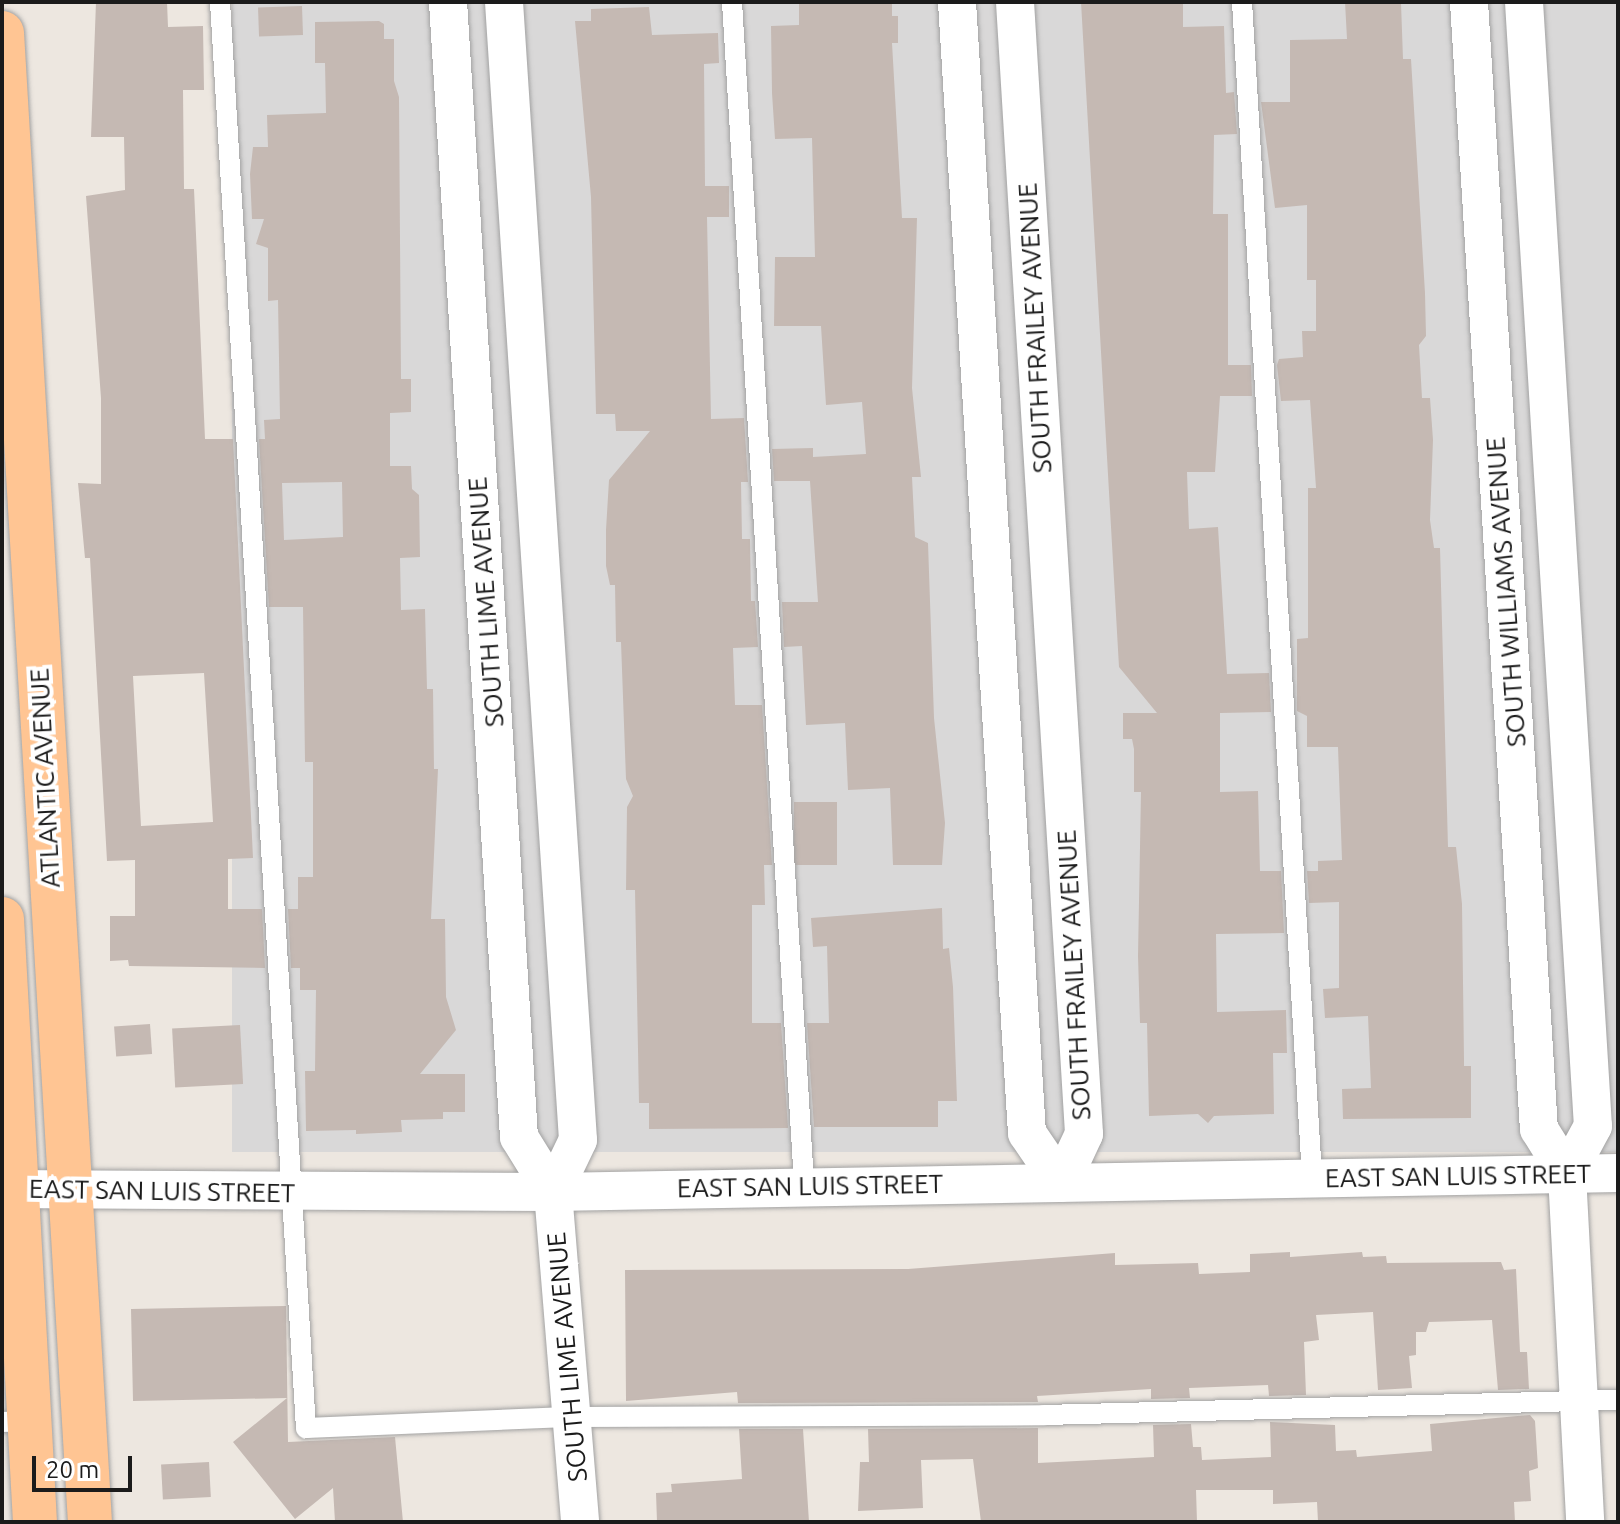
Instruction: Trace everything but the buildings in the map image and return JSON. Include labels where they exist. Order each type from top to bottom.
[{"type":"main road","name":"ATLANTIC AVENUE","points":[[2,33],[90,1522]]},
{"type":"main road","points":[[2,919],[16,1421],[35,1522]]},
{"type":"street","name":"SOUTH LIME AVENUE","points":[[448,2],[519,1137],[553,1192],[580,1522]]},
{"type":"street","points":[[504,2],[578,1140],[553,1192]]},
{"type":"street","points":[[957,2],[1027,1133],[1061,1183]]},
{"type":"street","name":"SOUTH FRAILEY AVENUE","points":[[1015,2],[1084,1134],[1061,1183]]},
{"type":"street","name":"SOUTH WILLIAMS AVENUE","points":[[1469,2],[1539,1129],[1567,1174],[1576,1400],[1585,1522]]},
{"type":"street","name":"SOUTH WILLIAMS AVENUE","points":[[1524,2],[1593,1126],[1567,1174]]},
{"type":"street","name":"EAST SAN LUIS STREET","points":[[10,1188],[289,1193],[553,1192],[804,1184],[1061,1183],[1618,1173]]},
{"type":"lane","points":[[220,2],[289,1193],[306,1428],[573,1417],[1044,1415],[1618,1400]]},
{"type":"lane","points":[[732,2],[804,1184]]},
{"type":"lane","points":[[1242,2],[1312,1178]]},
{"type":"shaded area","points":[[232,2],[1618,2],[1618,1152],[232,1152]]}]
